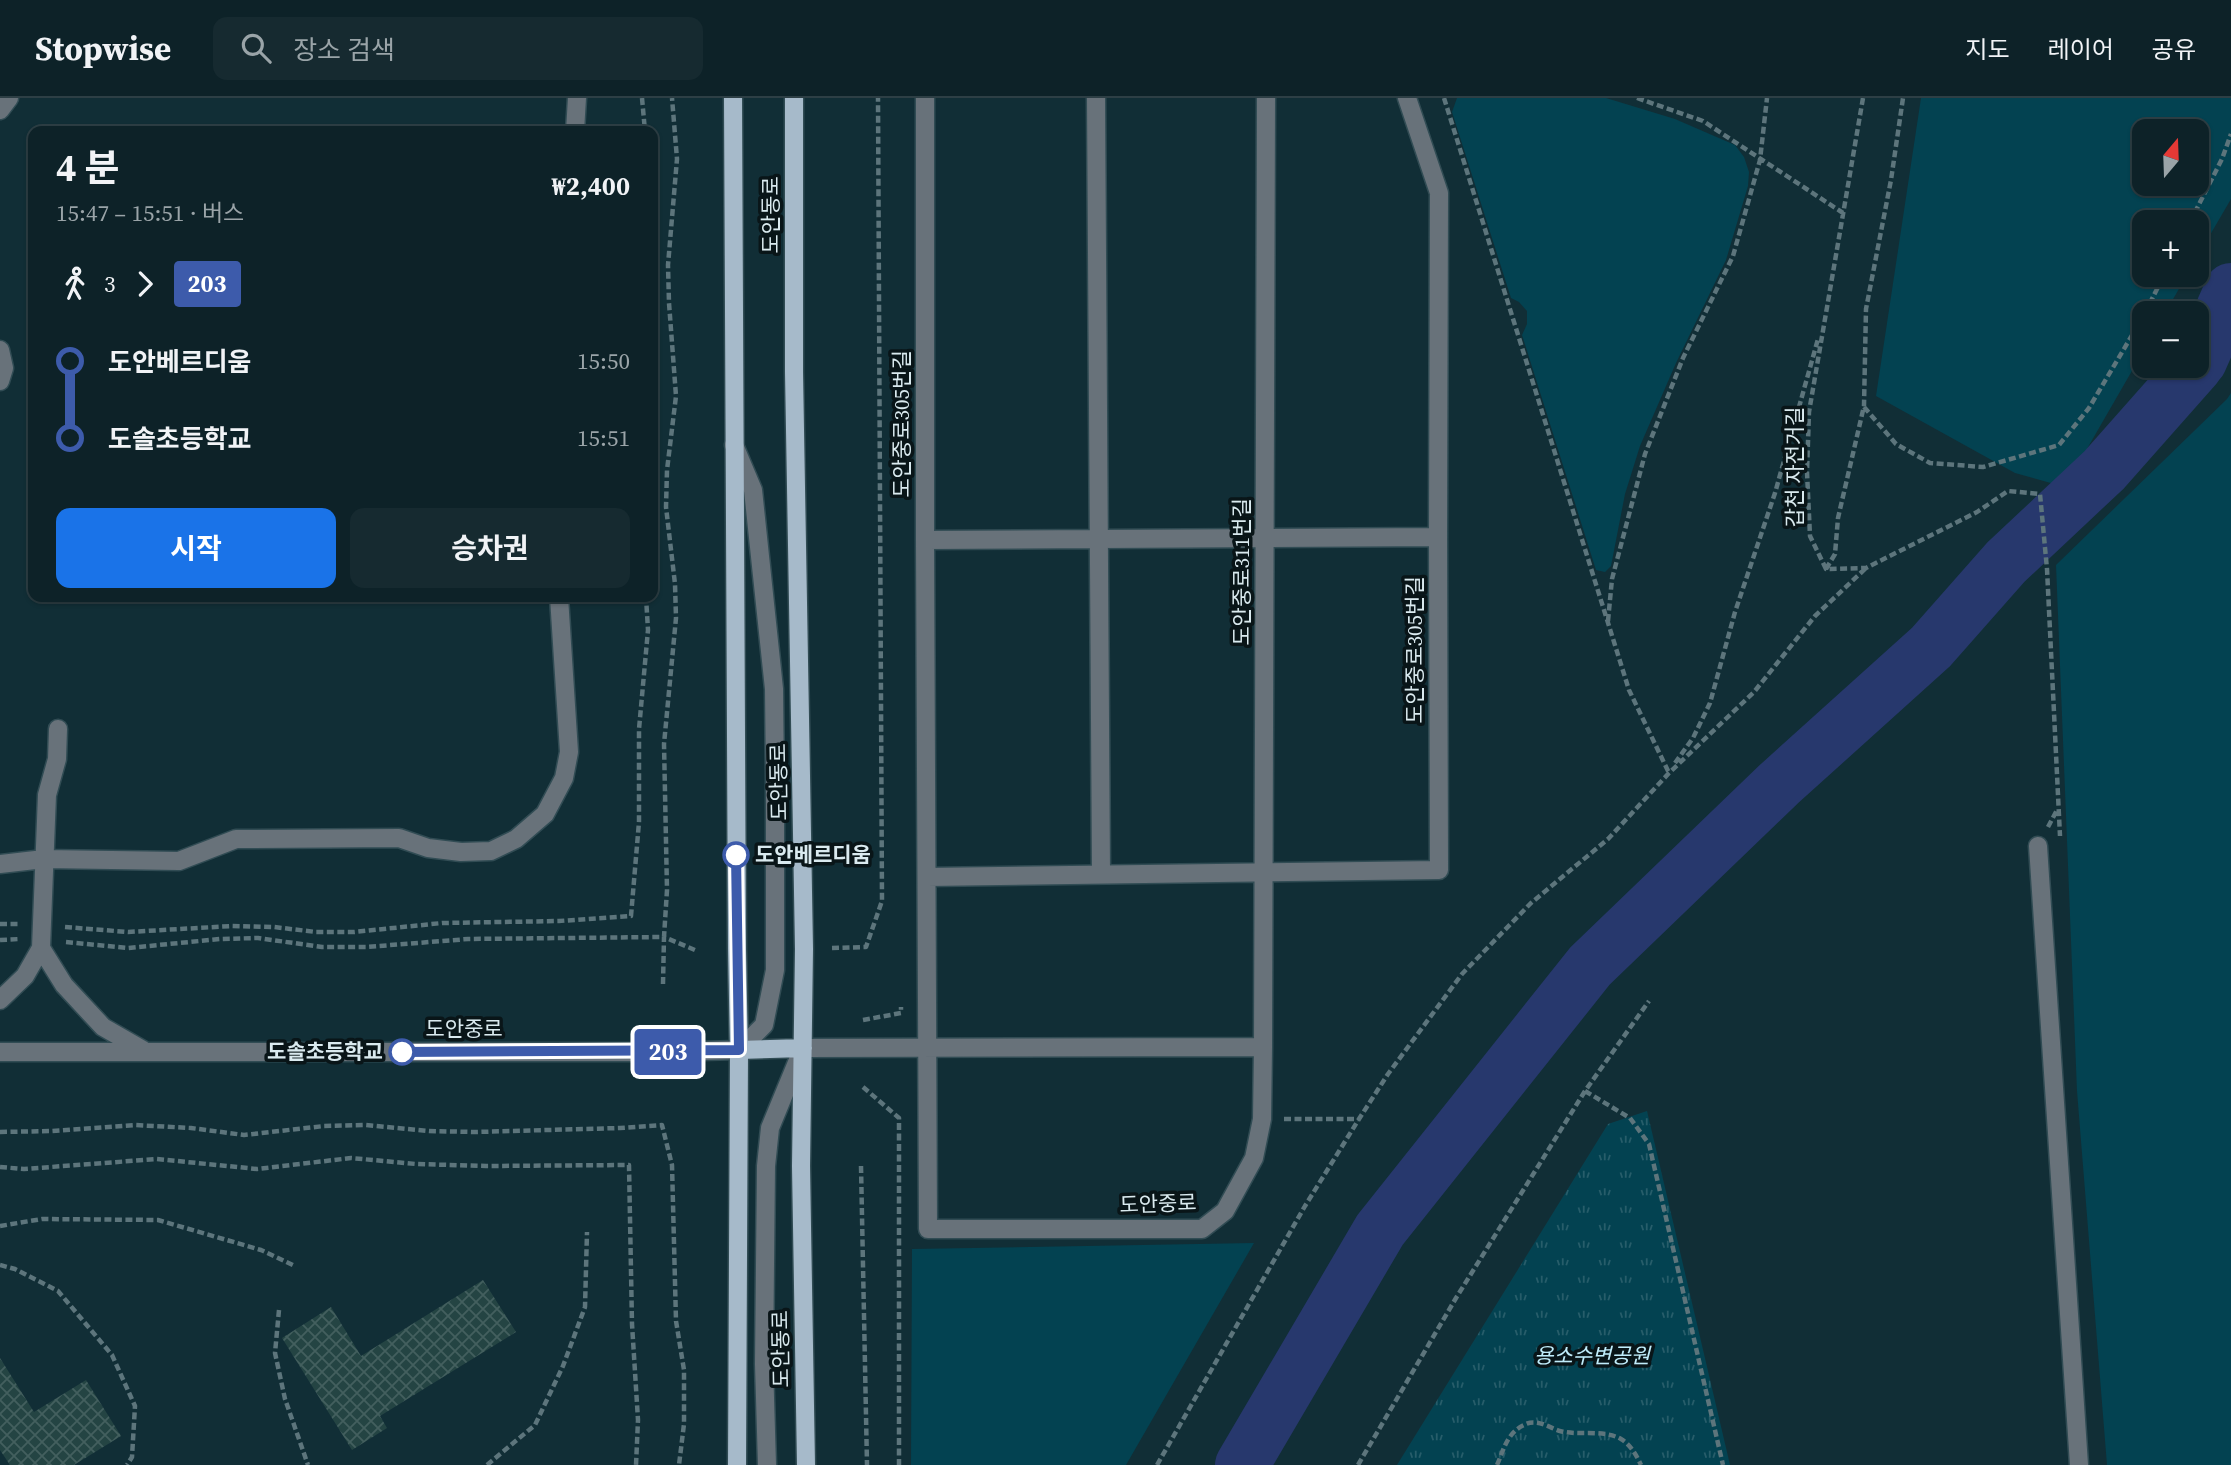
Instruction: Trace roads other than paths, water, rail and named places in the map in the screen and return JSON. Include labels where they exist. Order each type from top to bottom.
[{"type":"main road","name":"도안동로","points":[[733,98],[736,936],[739,1050],[737,1465]]},
{"type":"main road","name":"도안동로","points":[[794,98],[794,372],[804,948],[801,1166],[806,1465]]},
{"type":"main road","name":"도안중로","points":[[739,1050],[803,1048]]},
{"type":"street","points":[[0,110],[9,98]]},
{"type":"street","points":[[575,126],[577,98]]},
{"type":"street","name":"도안중로305번길","points":[[925,98],[928,1049]]},
{"type":"street","points":[[1096,98],[1101,874]]},
{"type":"street","name":"도안중로311번길","points":[[1263,1046],[1266,98]]},
{"type":"street","name":"도안중로305번길","points":[[927,877],[1439,870],[1439,193],[1407,98]]},
{"type":"street","points":[[0,351],[4,368],[0,381]]},
{"type":"street","points":[[734,445],[753,490],[774,689],[775,779],[775,970],[764,1026],[739,1050]]},
{"type":"street","points":[[925,540],[1438,537]]},
{"type":"street","points":[[0,864],[44,859],[179,861],[236,839],[399,838],[428,848],[461,852],[491,851],[516,839],[545,814],[564,778],[569,752],[559,602]]},
{"type":"street","points":[[0,1000],[25,976],[41,948],[47,795],[57,759],[58,729]]},
{"type":"street","points":[[2038,846],[2079,1465]]},
{"type":"street","points":[[41,948],[64,985],[103,1027],[146,1052]]},
{"type":"street","name":"도안중로","points":[[803,1048],[1263,1046],[1262,1119],[1254,1158],[1225,1210],[1202,1229],[929,1229],[928,1049]]},
{"type":"street","points":[[767,1465],[764,1364],[766,1166],[770,1128],[803,1048]]},
{"type":"street","name":"도안중로","points":[[0,1052],[739,1050]]},
{"type":"waterway","points":[[2209,340],[2231,290]]},
{"type":"waterway","points":[[1242,1465],[1380,1230],[1590,966],[1779,784],[1931,647],[2006,562],[2104,470],[2185,378]]},
{"type":"place","name":"도안베르디움","points":[[736,855]]},
{"type":"place","name":"도솔초등학교","points":[[402,1052]]},
{"type":"park label","name":"용소수변공원","points":[[1592,1356]]}]
